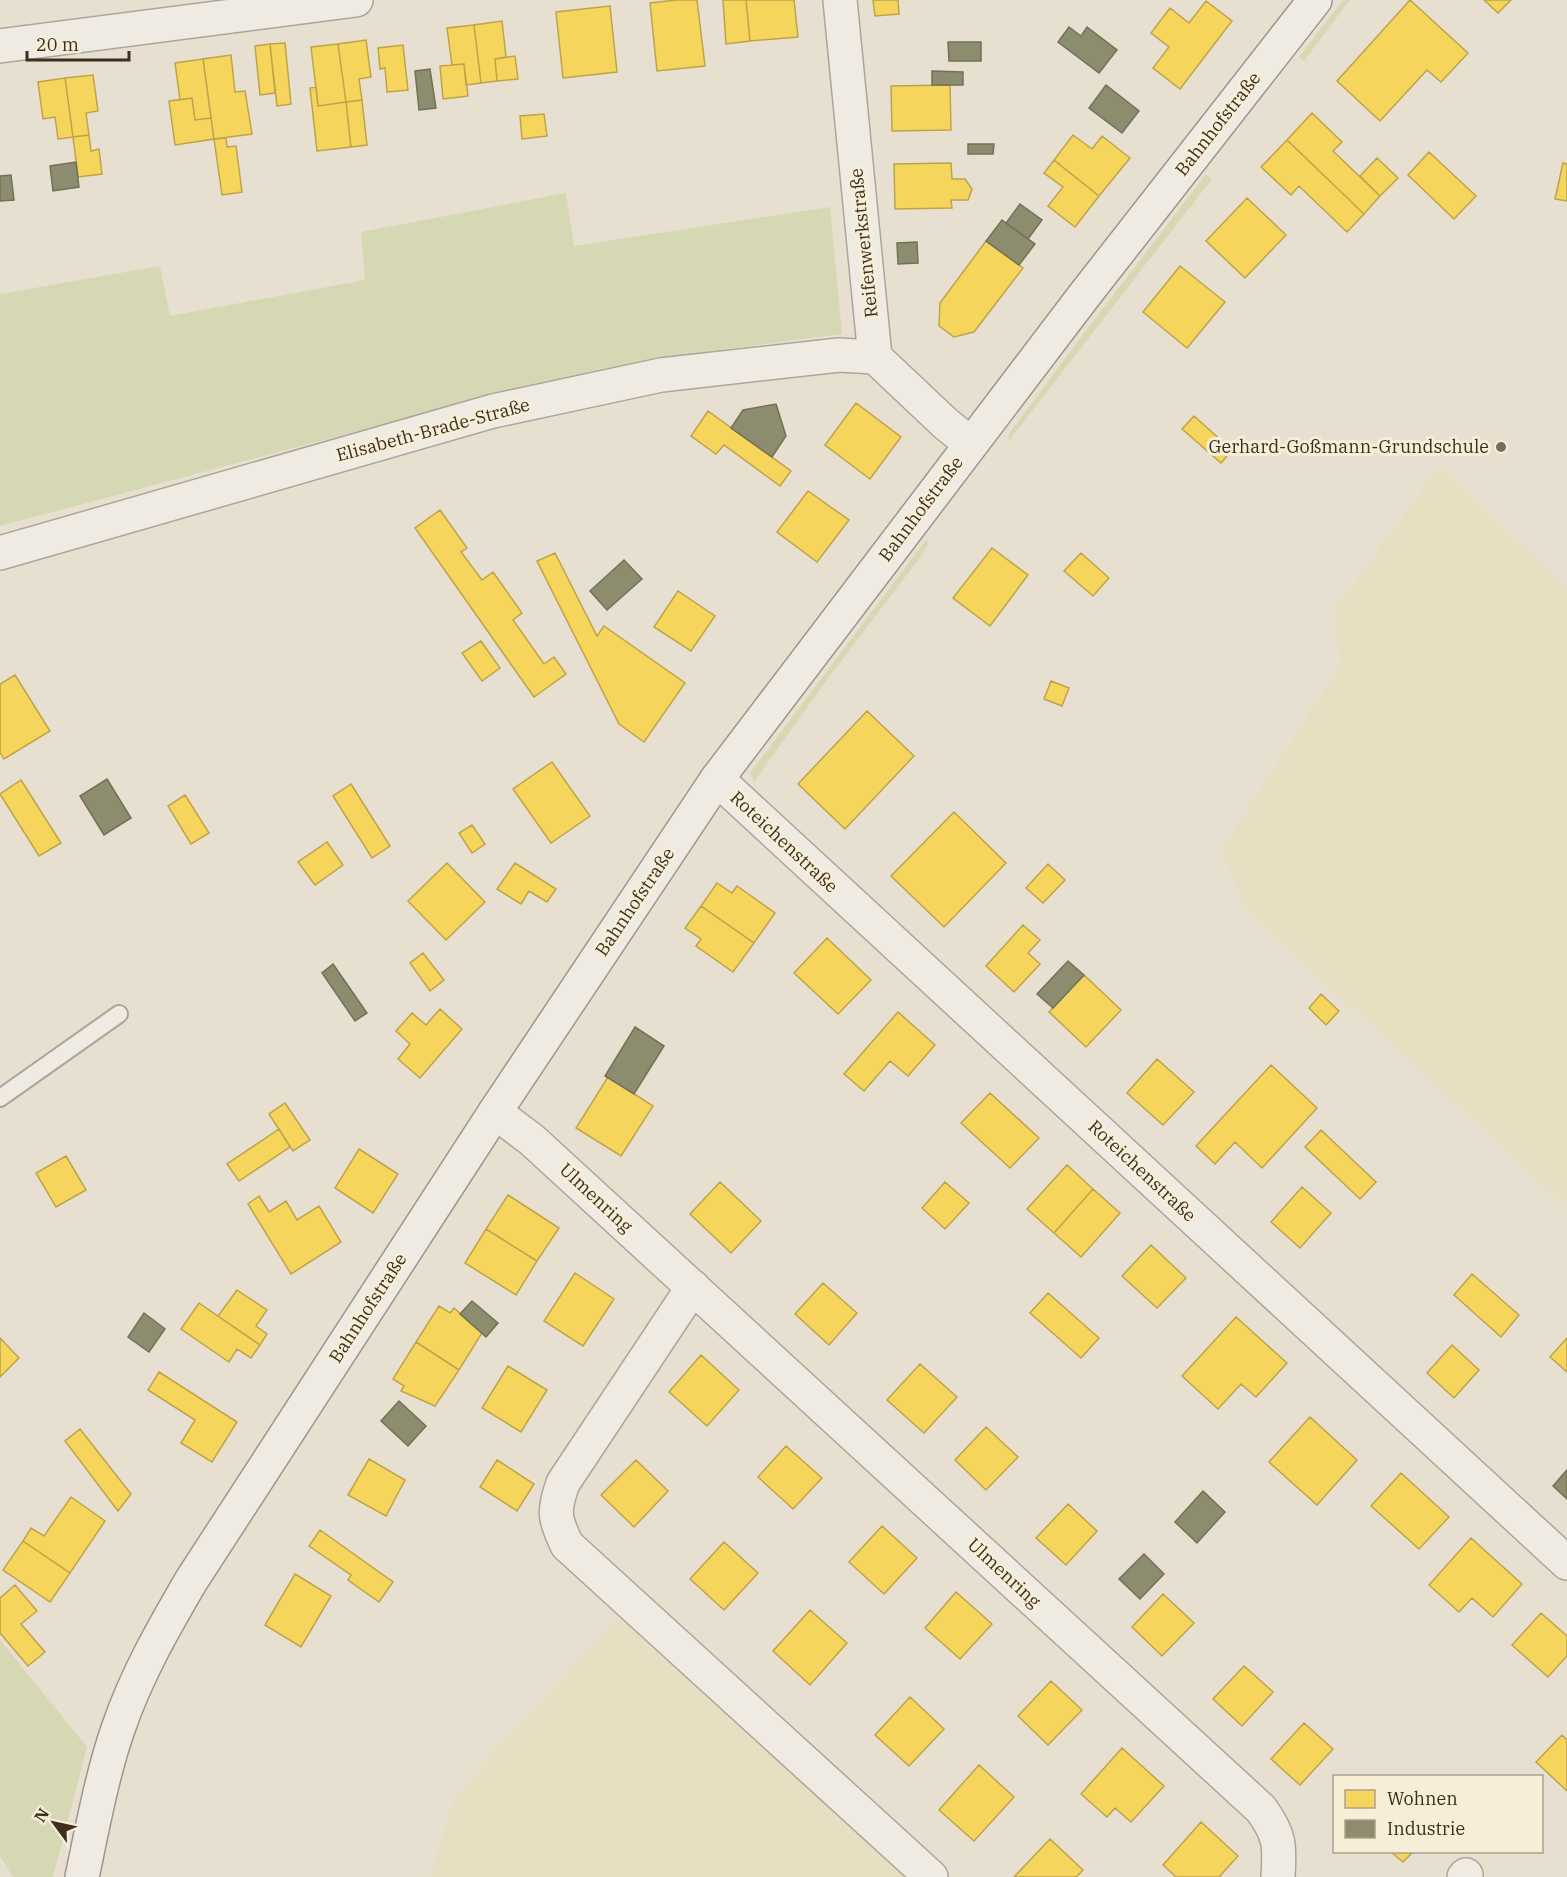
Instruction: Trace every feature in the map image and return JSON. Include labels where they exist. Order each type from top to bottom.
[{"type":"street","points":[[0,46],[356,0]]},
{"type":"street","name":"Reifenwerkstraße","points":[[840,0],[875,357]]},
{"type":"street","name":"Bahnhofstraße","points":[[82,1877],[94,1818],[117,1730],[151,1650],[191,1581],[495,1112],[717,779],[971,444],[1315,0]]},
{"type":"street","name":"Elisabeth-Brade-Straße","points":[[0,553],[504,409],[661,375],[839,355],[875,357]]},
{"type":"street","points":[[875,357],[946,424],[971,444]]},
{"type":"street","name":"Roteichenstraße","points":[[717,779],[1567,1563]]},
{"type":"street","name":"Ulmenring","points":[[495,1112],[532,1140],[1261,1809],[1274,1827],[1280,1852],[1278,1877]]},
{"type":"street","points":[[693,1287],[564,1483],[555,1505],[558,1526],[567,1545],[931,1877]]},
{"type":"lane","points":[[0,1098],[119,1014]]},
{"type":"shaded area","points":[[1440,466],[1567,590],[1567,1206],[1247,911],[1221,850],[1341,664],[1333,612]]},
{"type":"shaded area","points":[[621,1614],[908,1877],[430,1877],[455,1796]]},
{"type":"green space","points":[[1343,0],[1350,0],[1304,61],[1299,57]]},
{"type":"green space","points":[[1206,174],[1212,179],[1008,442],[1009,434]]},
{"type":"green space","points":[[566,193],[574,246],[830,207],[842,334],[652,359],[508,391],[0,526],[0,294],[160,266],[170,316],[365,280],[361,232]]},
{"type":"green space","points":[[926,540],[929,543],[922,555],[823,685],[754,782],[750,773]]},
{"type":"green space","points":[[0,1640],[87,1747],[53,1877],[13,1877],[0,1856]]},
{"type":"building: Wohnen","points":[[697,0],[705,66],[657,71],[650,3]]},
{"type":"building: Wohnen","points":[[723,0],[746,0],[750,41],[726,44]]},
{"type":"building: Wohnen","points":[[746,0],[794,0],[798,37],[750,41]]},
{"type":"building: Wohnen","points":[[873,0],[898,0],[899,14],[875,16]]},
{"type":"building: Wohnen","points":[[1410,0],[1468,53],[1441,82],[1427,70],[1380,121],[1337,81]]},
{"type":"building: Wohnen","points":[[1484,0],[1511,0],[1498,13]]},
{"type":"building: Wohnen","points":[[1206,1],[1232,21],[1180,89],[1153,68],[1169,47],[1151,33],[1170,8],[1189,23]]},
{"type":"building: Wohnen","points":[[610,6],[617,72],[563,78],[556,12]]},
{"type":"building: Wohnen","points":[[502,21],[506,57],[495,59],[497,81],[481,83],[474,25]]},
{"type":"building: Wohnen","points":[[474,25],[481,83],[466,85],[464,64],[452,65],[447,28]]},
{"type":"building: Wohnen","points":[[366,40],[371,77],[359,79],[362,100],[346,102],[338,44]]},
{"type":"building: Wohnen","points":[[285,43],[291,104],[277,106],[270,44]]},
{"type":"building: Wohnen","points":[[270,44],[275,93],[260,95],[255,46]]},
{"type":"building: Wohnen","points":[[338,44],[346,102],[318,106],[311,47]]},
{"type":"building: Wohnen","points":[[403,45],[408,90],[387,92],[385,68],[380,69],[378,48]]},
{"type":"building: Wohnen","points":[[231,55],[235,92],[245,91],[252,134],[214,139],[203,59]]},
{"type":"building: Wohnen","points":[[515,56],[518,79],[497,81],[495,59]]},
{"type":"building: Wohnen","points":[[203,59],[211,118],[195,120],[192,98],[180,100],[175,63]]},
{"type":"building: Wohnen","points":[[464,64],[468,96],[443,99],[440,66]]},
{"type":"building: Wohnen","points":[[93,75],[98,111],[86,113],[89,135],[73,137],[65,78]]},
{"type":"building: Wohnen","points":[[65,78],[73,137],[58,139],[55,117],[43,119],[38,82]]},
{"type":"building: Wohnen","points":[[950,85],[951,130],[892,131],[891,86]]},
{"type":"building: Wohnen","points":[[316,87],[318,106],[346,102],[351,147],[317,151],[310,88]]},
{"type":"building: Wohnen","points":[[192,98],[195,120],[211,118],[214,139],[175,145],[169,101]]},
{"type":"building: Wohnen","points":[[362,100],[367,145],[351,147],[346,102]]},
{"type":"building: Wohnen","points":[[1312,113],[1342,142],[1333,151],[1380,196],[1364,214],[1287,140]]},
{"type":"building: Wohnen","points":[[544,114],[547,136],[522,139],[520,116]]},
{"type":"building: Wohnen","points":[[89,135],[91,151],[99,149],[102,174],[78,177],[73,137]]},
{"type":"building: Wohnen","points":[[1073,135],[1092,149],[1102,136],[1130,158],[1099,196],[1054,160]]},
{"type":"building: Wohnen","points":[[226,138],[227,147],[236,146],[242,192],[222,195],[214,139]]},
{"type":"building: Wohnen","points":[[1287,140],[1364,214],[1347,232],[1299,186],[1291,195],[1261,167]]},
{"type":"building: Wohnen","points":[[1429,152],[1476,196],[1454,219],[1408,175]]},
{"type":"building: Wohnen","points":[[1377,158],[1398,178],[1380,196],[1360,176]]},
{"type":"building: Wohnen","points":[[1054,160],[1099,196],[1075,227],[1048,206],[1063,187],[1044,173]]},
{"type":"building: Wohnen","points":[[951,163],[952,179],[965,179],[972,189],[968,200],[951,200],[952,208],[895,209],[894,164]]},
{"type":"building: Wohnen","points":[[1563,163],[1567,164],[1567,201],[1555,199]]},
{"type":"building: Wohnen","points":[[1247,198],[1286,235],[1245,278],[1206,241]]},
{"type":"building: Wohnen","points":[[986,241],[1023,268],[974,332],[954,337],[939,326],[940,303]]},
{"type":"building: Wohnen","points":[[1180,266],[1225,302],[1187,348],[1143,312]]},
{"type":"building: Wohnen","points":[[856,403],[901,437],[870,479],[825,445]]},
{"type":"building: Wohnen","points":[[708,411],[791,471],[780,486],[724,445],[716,454],[691,436]]},
{"type":"building: Wohnen","points":[[1194,416],[1232,450],[1221,463],[1182,429]]},
{"type":"building: Wohnen","points":[[808,491],[849,520],[817,562],[777,532]]},
{"type":"building: Wohnen","points":[[440,510],[467,548],[461,552],[482,580],[493,572],[522,613],[513,620],[544,664],[554,657],[566,674],[534,697],[415,528]]},
{"type":"building: Wohnen","points":[[992,548],[1028,575],[990,626],[953,598]]},
{"type":"building: Wohnen","points":[[555,553],[597,636],[604,626],[685,683],[644,742],[619,724],[537,561]]},
{"type":"building: Wohnen","points":[[1081,553],[1109,578],[1093,596],[1064,571]]},
{"type":"building: Wohnen","points":[[678,591],[715,616],[691,651],[654,627]]},
{"type":"building: Wohnen","points":[[481,641],[500,668],[482,681],[462,653]]},
{"type":"building: Wohnen","points":[[15,675],[50,731],[4,759],[0,752],[0,684]]},
{"type":"building: Wohnen","points":[[1051,681],[1069,688],[1062,706],[1044,699]]},
{"type":"building: Wohnen","points":[[867,711],[914,756],[845,829],[798,784]]},
{"type":"building: Wohnen","points":[[552,762],[590,816],[551,843],[513,789]]},
{"type":"building: Wohnen","points":[[21,780],[61,843],[39,856],[0,794]]},
{"type":"building: Wohnen","points":[[351,784],[390,846],[372,858],[333,796]]},
{"type":"building: Wohnen","points":[[185,795],[209,833],[191,844],[168,806]]},
{"type":"building: Wohnen","points":[[954,812],[1006,863],[944,927],[891,876]]},
{"type":"building: Wohnen","points":[[472,825],[485,844],[472,853],[459,833]]},
{"type":"building: Wohnen","points":[[327,842],[343,865],[315,885],[298,862]]},
{"type":"building: Wohnen","points":[[447,863],[485,902],[446,940],[408,901]]},
{"type":"building: Wohnen","points":[[515,863],[556,889],[547,902],[529,891],[521,904],[497,889]]},
{"type":"building: Wohnen","points":[[1048,864],[1065,880],[1043,903],[1026,888]]},
{"type":"building: Wohnen","points":[[717,883],[732,893],[737,886],[775,913],[754,943],[701,906]]},
{"type":"building: Wohnen","points":[[701,906],[754,943],[733,972],[696,946],[701,939],[685,928]]},
{"type":"building: Wohnen","points":[[1023,925],[1040,940],[1028,953],[1040,964],[1014,992],[986,966]]},
{"type":"building: Wohnen","points":[[827,938],[871,980],[838,1014],[794,973]]},
{"type":"building: Wohnen","points":[[423,953],[444,980],[430,991],[410,963]]},
{"type":"building: Wohnen","points":[[1084,975],[1121,1010],[1086,1047],[1049,1012]]},
{"type":"building: Wohnen","points":[[1321,994],[1339,1011],[1326,1025],[1309,1008]]},
{"type":"building: Wohnen","points":[[440,1009],[462,1029],[420,1078],[398,1059],[410,1044],[396,1031],[412,1013],[426,1025]]},
{"type":"building: Wohnen","points":[[898,1012],[935,1045],[908,1076],[890,1061],[864,1091],[844,1074]]},
{"type":"building: Wohnen","points":[[1157,1059],[1194,1092],[1163,1125],[1127,1093]]},
{"type":"building: Wohnen","points":[[1271,1065],[1317,1108],[1262,1168],[1235,1142],[1215,1164],[1196,1146]]},
{"type":"building: Wohnen","points":[[608,1077],[653,1106],[621,1156],[576,1128]]},
{"type":"building: Wohnen","points":[[990,1093],[1039,1138],[1010,1168],[961,1123]]},
{"type":"building: Wohnen","points":[[285,1103],[310,1140],[293,1151],[269,1114]]},
{"type":"building: Wohnen","points":[[279,1129],[290,1147],[239,1181],[227,1164]]},
{"type":"building: Wohnen","points":[[1321,1130],[1376,1182],[1360,1199],[1305,1147]]},
{"type":"building: Wohnen","points":[[359,1149],[398,1174],[373,1213],[335,1188]]},
{"type":"building: Wohnen","points":[[66,1156],[86,1190],[56,1207],[36,1173]]},
{"type":"building: Wohnen","points":[[1067,1165],[1093,1189],[1054,1233],[1027,1209]]},
{"type":"building: Wohnen","points":[[720,1182],[761,1221],[731,1253],[690,1214]]},
{"type":"building: Wohnen","points":[[945,1182],[969,1203],[945,1229],[922,1208]]},
{"type":"building: Wohnen","points":[[1302,1187],[1331,1213],[1300,1248],[1271,1222]]},
{"type":"building: Wohnen","points":[[1093,1189],[1120,1213],[1081,1257],[1054,1233]]},
{"type":"building: Wohnen","points":[[508,1195],[559,1228],[537,1261],[486,1229]]},
{"type":"building: Wohnen","points":[[259,1196],[269,1212],[286,1201],[297,1220],[319,1206],[341,1242],[291,1274],[248,1204]]},
{"type":"building: Wohnen","points":[[486,1229],[537,1261],[516,1295],[465,1263]]},
{"type":"building: Wohnen","points":[[1151,1245],[1186,1278],[1157,1308],[1122,1276]]},
{"type":"building: Wohnen","points":[[575,1273],[614,1299],[583,1346],[544,1321]]},
{"type":"building: Wohnen","points":[[1472,1274],[1519,1315],[1501,1337],[1454,1295]]},
{"type":"building: Wohnen","points":[[823,1283],[857,1313],[829,1345],[795,1314]]},
{"type":"building: Wohnen","points":[[237,1290],[267,1310],[256,1326],[267,1334],[260,1345],[218,1316]]},
{"type":"building: Wohnen","points":[[1048,1293],[1099,1338],[1081,1358],[1030,1313]]},
{"type":"building: Wohnen","points":[[199,1303],[260,1345],[251,1358],[237,1349],[229,1362],[181,1329]]},
{"type":"building: Wohnen","points":[[439,1306],[450,1313],[454,1308],[482,1333],[459,1370],[416,1342]]},
{"type":"building: Wohnen","points":[[1236,1317],[1287,1363],[1256,1397],[1241,1384],[1218,1409],[1182,1376]]},
{"type":"building: Wohnen","points":[[0,1338],[19,1358],[0,1377]]},
{"type":"building: Wohnen","points":[[1567,1338],[1567,1372],[1550,1357]]},
{"type":"building: Wohnen","points":[[416,1342],[459,1370],[435,1406],[401,1391],[404,1386],[393,1379]]},
{"type":"building: Wohnen","points":[[1452,1345],[1479,1370],[1454,1398],[1427,1373]]},
{"type":"building: Wohnen","points":[[701,1355],[739,1390],[707,1426],[669,1392]]},
{"type":"building: Wohnen","points":[[920,1364],[957,1397],[924,1433],[887,1400]]},
{"type":"building: Wohnen","points":[[508,1366],[547,1390],[521,1432],[482,1408]]},
{"type":"building: Wohnen","points":[[159,1372],[237,1422],[212,1462],[181,1443],[195,1420],[148,1390]]},
{"type":"building: Wohnen","points":[[1310,1417],[1357,1460],[1317,1505],[1269,1462]]},
{"type":"building: Wohnen","points":[[986,1427],[1018,1457],[986,1490],[955,1460]]},
{"type":"building: Wohnen","points":[[80,1429],[131,1494],[118,1511],[65,1441]]},
{"type":"building: Wohnen","points":[[786,1446],[822,1478],[793,1509],[758,1477]]},
{"type":"building: Wohnen","points":[[369,1459],[405,1480],[386,1516],[348,1495]]},
{"type":"building: Wohnen","points":[[497,1460],[534,1484],[517,1511],[480,1487]]},
{"type":"building: Wohnen","points":[[636,1460],[668,1491],[634,1527],[601,1495]]},
{"type":"building: Wohnen","points":[[1401,1473],[1449,1517],[1419,1549],[1371,1506]]},
{"type":"building: Wohnen","points":[[71,1497],[105,1521],[70,1573],[23,1541],[31,1528],[44,1536]]},
{"type":"building: Wohnen","points":[[1068,1504],[1097,1531],[1066,1565],[1036,1538]]},
{"type":"building: Wohnen","points":[[882,1526],[917,1558],[884,1594],[849,1562]]},
{"type":"building: Wohnen","points":[[320,1530],[393,1582],[379,1602],[348,1580],[351,1575],[309,1546]]},
{"type":"building: Wohnen","points":[[1471,1538],[1522,1584],[1493,1617],[1472,1598],[1459,1612],[1429,1585]]},
{"type":"building: Wohnen","points":[[23,1541],[70,1573],[50,1602],[3,1570]]},
{"type":"building: Wohnen","points":[[724,1542],[758,1573],[724,1610],[690,1579]]},
{"type":"building: Wohnen","points":[[295,1574],[331,1596],[301,1647],[265,1625]]},
{"type":"building: Wohnen","points":[[15,1585],[37,1611],[21,1624],[45,1652],[28,1666],[0,1633],[0,1598]]},
{"type":"building: Wohnen","points":[[956,1592],[992,1624],[960,1659],[925,1628]]},
{"type":"building: Wohnen","points":[[1163,1594],[1194,1623],[1162,1656],[1132,1627]]},
{"type":"building: Wohnen","points":[[810,1610],[847,1643],[810,1685],[773,1651]]},
{"type":"building: Wohnen","points":[[1541,1613],[1567,1636],[1567,1656],[1548,1677],[1512,1645]]},
{"type":"building: Wohnen","points":[[1244,1666],[1273,1692],[1242,1726],[1213,1699]]},
{"type":"building: Wohnen","points":[[1051,1681],[1082,1710],[1048,1745],[1018,1716]]},
{"type":"building: Wohnen","points":[[910,1697],[944,1729],[909,1766],[875,1735]]},
{"type":"building: Wohnen","points":[[1304,1723],[1333,1749],[1300,1785],[1271,1759]]},
{"type":"building: Wohnen","points":[[1562,1735],[1567,1740],[1567,1791],[1536,1762]]},
{"type":"building: Wohnen","points":[[1122,1748],[1164,1786],[1131,1822],[1115,1808],[1107,1817],[1081,1794]]},
{"type":"building: Wohnen","points":[[979,1765],[1014,1797],[974,1841],[939,1810]]},
{"type":"building: Wohnen","points":[[1201,1822],[1238,1856],[1219,1877],[1176,1877],[1163,1865]]},
{"type":"building: Wohnen","points":[[1050,1839],[1083,1870],[1076,1877],[1014,1877]]},
{"type":"building: Wohnen","points":[[1392,1853],[1412,1853],[1403,1862]]},
{"type":"building: Industrie","points":[[1069,27],[1081,36],[1087,27],[1117,50],[1099,73],[1058,42]]},
{"type":"building: Industrie","points":[[948,42],[981,42],[981,61],[949,61]]},
{"type":"building: Industrie","points":[[430,69],[436,108],[419,110],[415,71]]},
{"type":"building: Industrie","points":[[932,71],[963,72],[963,85],[932,85]]},
{"type":"building: Industrie","points":[[1106,85],[1139,111],[1122,133],[1089,108]]},
{"type":"building: Industrie","points":[[968,144],[994,144],[993,154],[968,154]]},
{"type":"building: Industrie","points":[[76,162],[79,187],[53,191],[50,166]]},
{"type":"building: Industrie","points":[[11,175],[14,200],[0,201],[0,176]]},
{"type":"building: Industrie","points":[[1020,204],[1042,220],[1028,239],[1006,223]]},
{"type":"building: Industrie","points":[[1002,220],[1035,244],[1019,265],[986,241]]},
{"type":"building: Industrie","points":[[917,242],[918,263],[898,264],[897,243]]},
{"type":"building: Industrie","points":[[776,404],[786,436],[772,457],[731,428],[743,410]]},
{"type":"building: Industrie","points":[[624,560],[642,579],[607,610],[590,591]]},
{"type":"building: Industrie","points":[[107,779],[131,818],[104,835],[80,796]]},
{"type":"building: Industrie","points":[[1068,961],[1084,975],[1053,1008],[1037,994]]},
{"type":"building: Industrie","points":[[333,964],[367,1013],[355,1021],[322,973]]},
{"type":"building: Industrie","points":[[635,1027],[664,1046],[634,1094],[605,1076]]},
{"type":"building: Industrie","points":[[472,1301],[498,1323],[486,1337],[460,1314]]},
{"type":"building: Industrie","points":[[144,1313],[165,1329],[149,1352],[128,1337]]},
{"type":"building: Industrie","points":[[399,1401],[426,1426],[408,1446],[381,1421]]},
{"type":"building: Industrie","points":[[1567,1470],[1567,1499],[1553,1486]]},
{"type":"building: Industrie","points":[[1203,1491],[1225,1512],[1197,1543],[1175,1522]]},
{"type":"building: Industrie","points":[[1144,1554],[1164,1574],[1140,1599],[1119,1579]]},
{"type":"place","name":"Gerhard-Goßmann-Grundschule","points":[[1501,447]]}]
